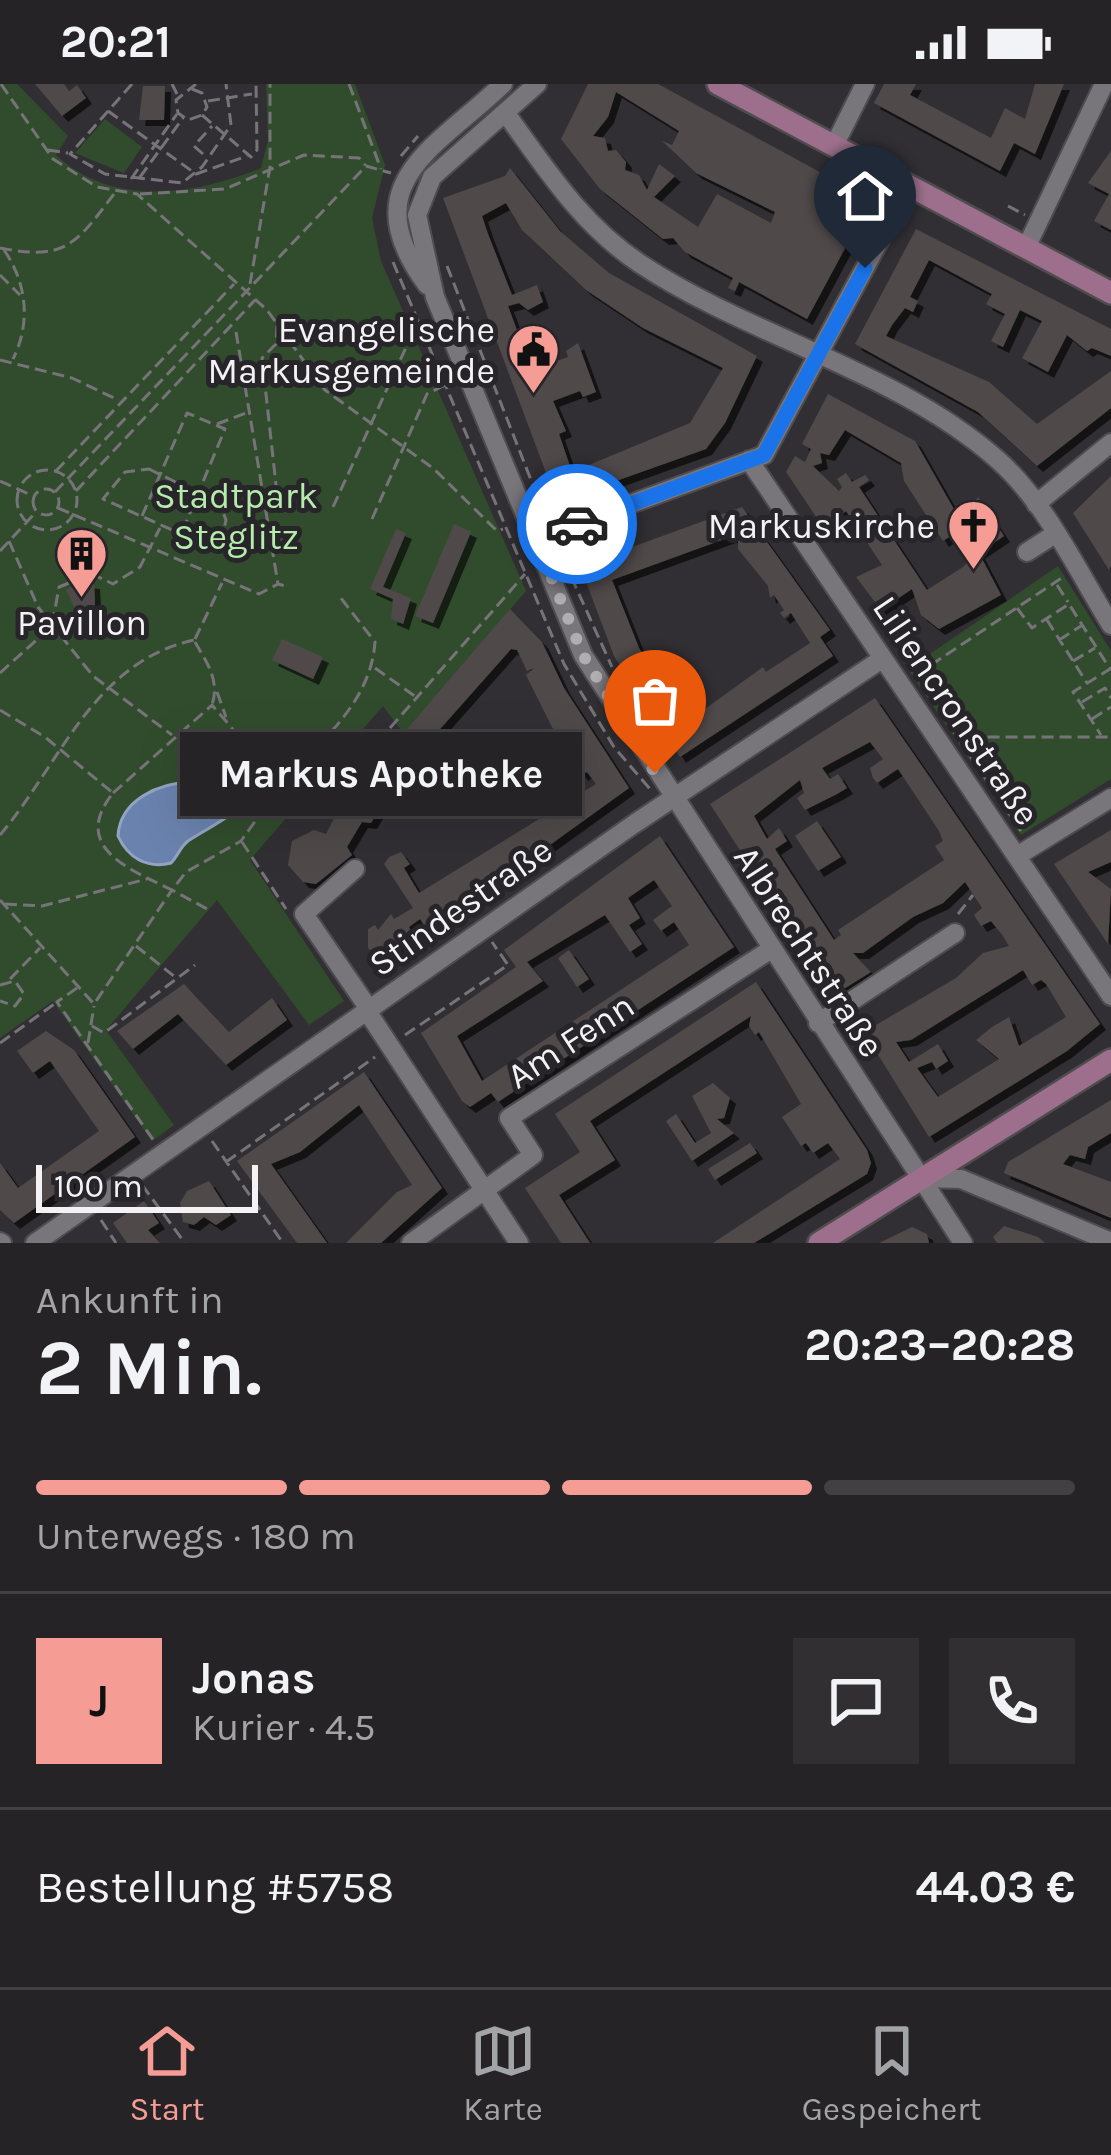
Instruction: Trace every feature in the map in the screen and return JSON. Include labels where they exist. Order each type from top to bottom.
[{"type":"main road","points":[[718,84],[1111,293]]},
{"type":"main road","points":[[749,84],[802,128]]},
{"type":"main road","points":[[820,1243],[1111,1060]]},
{"type":"street","points":[[435,297],[399,240],[398,197],[418,158],[502,84]]},
{"type":"street","points":[[435,297],[418,226],[423,192],[448,162],[537,84]]},
{"type":"street","points":[[834,146],[865,84]]},
{"type":"street","points":[[1026,248],[1104,84]]},
{"type":"street","points":[[507,115],[560,191],[609,240],[671,282],[964,434],[1011,473],[1036,504],[1111,625]]},
{"type":"street","points":[[536,539],[764,455],[909,186]]},
{"type":"street","name":"Albrechtstraße","points":[[435,297],[583,655],[671,799],[963,1243]]},
{"type":"street","points":[[1036,504],[1111,442]]},
{"type":"street","name":"Liliencronstraße","points":[[749,460],[1111,996]]},
{"type":"street","points":[[1027,552],[1055,534]]},
{"type":"street","name":"Stindestraße","points":[[35,1243],[90,1216],[134,1174],[671,799],[882,658]]},
{"type":"street","points":[[1017,856],[1111,797]]},
{"type":"street","points":[[355,869],[304,914],[519,1243]]},
{"type":"street","points":[[818,1023],[955,933]]},
{"type":"street","name":"Am Fenn","points":[[412,1243],[533,1155],[509,1118],[770,950]]},
{"type":"street","points":[[921,1179],[961,1179],[1111,1242]]},
{"type":"street","points":[[69,1243],[90,1216]]},
{"type":"path","points":[[1,84],[45,149],[79,178],[115,192],[182,196],[225,189],[304,155],[358,158],[386,172]]},
{"type":"path","points":[[70,154],[133,84]]},
{"type":"path","points":[[131,178],[178,112],[172,84]]},
{"type":"path","points":[[202,93],[204,84]]},
{"type":"path","points":[[196,174],[233,118],[226,84]]},
{"type":"path","points":[[45,149],[70,154],[91,169],[182,183],[257,150],[256,84]]},
{"type":"path","points":[[247,288],[270,167],[270,84]]},
{"type":"path","points":[[350,84],[386,172],[386,185]]},
{"type":"path","points":[[178,95],[194,86],[207,102]]},
{"type":"path","points":[[207,102],[256,93]]},
{"type":"path","points":[[202,115],[207,102]]},
{"type":"path","points":[[106,110],[196,174]]},
{"type":"path","points":[[178,112],[183,118]]},
{"type":"path","points":[[202,115],[247,156]]},
{"type":"path","points":[[140,179],[183,118],[202,115]]},
{"type":"path","points":[[205,155],[194,146],[213,125]]},
{"type":"path","points":[[55,492],[367,166]]},
{"type":"path","points":[[1,248],[52,254],[65,248],[82,236],[115,192]]},
{"type":"path","points":[[137,194],[247,288],[325,390],[405,447],[497,531],[503,530]]},
{"type":"path","points":[[1008,206],[1026,216]]},
{"type":"path","points":[[439,246],[542,508]]},
{"type":"path","points":[[1,248],[15,266],[26,324],[12,360]]},
{"type":"path","points":[[387,248],[574,682],[644,787]]},
{"type":"path","points":[[0,275],[22,296]]},
{"type":"path","points":[[56,471],[236,283]]},
{"type":"path","points":[[76,491],[234,328],[255,300]]},
{"type":"path","points":[[262,507],[278,494],[262,358],[276,344],[278,325]]},
{"type":"path","points":[[234,328],[278,584]]},
{"type":"path","points":[[333,507],[408,343],[424,332]]},
{"type":"path","points":[[0,360],[97,386],[119,401]]},
{"type":"path","points":[[372,519],[427,394],[447,384]]},
{"type":"path","points":[[142,516],[187,413],[225,429],[181,534]]},
{"type":"path","points":[[216,425],[246,413]]},
{"type":"path","points":[[38,471],[56,471],[68,478],[76,491],[74,514],[52,530],[26,523],[17,508],[18,489],[38,471]]},
{"type":"path","points":[[125,472],[160,473],[199,491],[220,504],[226,536],[219,551],[104,499],[109,485],[125,472]]},
{"type":"path","points":[[0,481],[34,496]]},
{"type":"path","points":[[34,496],[44,489],[55,492]]},
{"type":"path","points":[[55,492],[58,508]]},
{"type":"path","points":[[34,496],[37,511]]},
{"type":"path","points":[[58,508],[259,594],[278,584],[290,587]]},
{"type":"path","points":[[37,511],[49,515],[58,508]]},
{"type":"path","points":[[0,550],[37,511]]},
{"type":"path","points":[[0,674],[52,626],[59,587],[92,574],[113,584],[140,567],[161,525]]},
{"type":"path","points":[[9,541],[27,588],[52,626],[105,689],[173,736]]},
{"type":"path","points":[[559,551],[615,673]]},
{"type":"path","points":[[390,728],[527,574]]},
{"type":"path","points":[[915,676],[1068,574]]},
{"type":"path","points":[[0,836],[83,713],[139,660],[194,640],[223,580]]},
{"type":"path","points":[[1055,582],[1111,670],[1073,692],[1102,736]]},
{"type":"path","points":[[87,1046],[94,1004],[186,872],[241,841],[286,778],[358,700],[373,667],[375,642],[340,597]]},
{"type":"path","points":[[1017,608],[1032,628],[1069,604]]},
{"type":"path","points":[[1046,618],[1087,683]]},
{"type":"path","points":[[1060,640],[1082,625]]},
{"type":"path","points":[[194,640],[226,721]]},
{"type":"path","points":[[1073,661],[1096,646]]},
{"type":"path","points":[[373,667],[416,697]]},
{"type":"path","points":[[1080,703],[1106,688],[1111,698]]},
{"type":"path","points":[[209,910],[149,879],[103,847],[96,830],[99,811],[113,794],[212,705],[217,691]]},
{"type":"path","points":[[212,705],[274,777]]},
{"type":"path","points":[[1091,719],[1111,707]]},
{"type":"path","points":[[0,710],[62,750],[113,794]]},
{"type":"path","points":[[947,722],[1023,832]]},
{"type":"path","points":[[958,737],[1111,737]]},
{"type":"path","points":[[255,754],[301,763]]},
{"type":"path","points":[[256,786],[274,777],[286,778]]},
{"type":"path","points":[[2,902],[42,906],[149,879]]},
{"type":"path","points":[[960,908],[974,895]]},
{"type":"path","points":[[2,902],[94,1004]]},
{"type":"path","points":[[404,1036],[508,965],[483,929]]},
{"type":"path","points":[[135,945],[177,978]]},
{"type":"path","points":[[0,985],[41,946]]},
{"type":"path","points":[[92,1026],[104,1033],[195,965]]},
{"type":"path","points":[[0,1002],[15,1006],[24,997],[21,985],[9,980]]},
{"type":"path","points":[[0,1043],[79,987]]},
{"type":"path","points":[[57,1003],[154,1143]]},
{"type":"path","points":[[226,1162],[375,1057]]},
{"type":"path","points":[[209,1137],[283,1243]]},
{"type":"path","points":[[134,1174],[185,1243]]},
{"type":"path","points":[[90,1216],[116,1243]]},
{"type":"green space","name":"Stadtpark Steglitz","points":[[0,84],[17,84],[68,136],[56,155],[78,172],[129,190],[155,191],[209,185],[261,168],[268,140],[266,84],[355,84],[385,165],[372,218],[381,261],[526,591],[404,734],[383,706],[250,860],[344,1001],[309,1025],[217,900],[106,1030],[174,1125],[152,1141],[53,1001],[0,1038]]},
{"type":"green space","points":[[105,119],[142,147],[124,173],[75,153]]},
{"type":"green space","points":[[1058,566],[1111,651],[1111,779],[1021,835],[908,669]]},
{"type":"water","points":[[222,750],[254,777],[254,789],[246,801],[188,841],[171,863],[146,863],[133,856],[118,836],[126,812],[155,790],[191,782],[196,770],[216,765]]},
{"type":"building","points":[[35,84],[64,84],[69,91],[77,85],[86,98],[62,116]]},
{"type":"building","points":[[588,84],[658,84],[871,200],[807,319],[739,282],[735,291],[728,288],[733,278],[685,252],[673,238],[663,239],[600,189],[561,139]],"holes":[[[616,92],[679,131],[672,145],[662,141],[696,173],[775,212],[771,223],[717,194],[698,227],[654,197],[675,176],[659,164],[647,190],[639,175],[625,170],[626,162],[616,150],[608,151],[605,138],[593,136],[608,117]]]},
{"type":"building","points":[[884,84],[916,84],[910,95],[991,138],[1005,108],[1025,119],[1035,84],[1064,84],[1035,154],[1014,143],[1000,171],[874,103]]},
{"type":"building","points":[[143,86],[165,86],[164,120],[139,120]]},
{"type":"building","points":[[1111,151],[1111,230],[1094,221],[1109,194],[1088,183]]},
{"type":"building","points":[[510,168],[560,231],[609,273],[757,356],[725,423],[706,449],[557,502],[443,198],[505,176]],"holes":[[[506,203],[522,230],[586,290],[643,328],[723,368],[690,423],[572,472],[559,434],[566,431],[553,401],[580,391],[583,397],[596,392],[578,343],[566,351],[568,357],[540,367],[531,338],[521,341],[508,306],[519,303],[528,310],[543,302],[537,285],[512,295],[482,216]]]},
{"type":"building","points":[[916,229],[1111,329],[1111,356],[1092,348],[1087,351],[1067,335],[1048,372],[1022,358],[1042,321],[1020,310],[1003,347],[991,341],[1005,314],[986,304],[992,294],[929,260],[910,297],[918,301],[913,312],[905,308],[886,336],[989,382],[1037,424],[1111,371],[1111,408],[1037,466],[978,412],[855,344]]},
{"type":"building","points":[[828,394],[915,441],[959,518],[978,497],[1004,536],[979,553],[1001,595],[939,629],[921,615],[912,589],[881,610],[856,577],[882,565],[846,511],[825,530],[786,472],[795,456],[805,462],[811,449],[802,444]],"holes":[[[845,430],[901,463],[904,481],[943,541],[952,535],[969,561],[927,590],[859,487],[869,480],[865,475],[852,482],[846,473],[837,479],[842,487],[839,491],[813,466],[822,463],[820,453],[829,455]]]},
{"type":"building","points":[[1111,476],[1111,566],[1109,570],[1073,513]]},
{"type":"building","points":[[742,507],[830,630],[820,637],[833,656],[680,757],[614,656],[580,566]],"holes":[[[738,537],[738,549],[768,586],[770,598],[774,595],[784,610],[780,613],[784,618],[791,613],[810,643],[766,672],[763,667],[687,722],[639,648],[612,580]]]},
{"type":"building","points":[[454,524],[471,532],[433,623],[415,616]]},
{"type":"building","points":[[396,529],[406,533],[383,587],[411,598],[403,624],[391,619],[393,599],[370,589]]},
{"type":"building","name":"Pavillon","points":[[80,582],[94,583],[95,601],[94,615],[80,618],[66,590]]},
{"type":"building","points":[[510,609],[542,642],[564,688],[629,788],[504,878],[500,872],[433,919],[436,927],[429,933],[420,919],[409,927],[417,943],[408,943],[385,963],[368,948],[368,929],[375,925],[378,930],[391,914],[394,919],[413,908],[384,864],[389,857],[401,852],[410,864],[404,868],[419,893],[596,784],[587,772],[582,775],[557,737],[526,675],[534,668],[527,671],[517,650],[511,649],[417,755],[413,753],[400,775],[409,789],[393,787],[371,823],[362,822],[347,847],[352,855],[316,884],[303,882],[288,865],[292,841],[314,830],[326,834],[347,793],[354,798],[374,765],[381,769],[401,736]]},
{"type":"building","points":[[282,639],[323,657],[313,679],[272,660]]},
{"type":"building","points":[[875,698],[1100,1024],[1067,1051],[929,1137],[864,1032],[956,978],[983,953],[1009,946],[1003,936],[991,921],[981,926],[974,915],[982,908],[965,882],[943,903],[913,917],[863,953],[853,953],[871,972],[834,995],[710,804]],"holes":[[[870,742],[883,759],[870,768],[873,778],[877,783],[898,769],[939,831],[943,841],[935,846],[944,860],[838,930],[841,935],[834,940],[775,849],[787,841],[779,828],[767,839],[754,816],[800,780],[804,793],[797,798],[805,810],[847,788],[838,774],[830,779],[822,768]],[[1023,970],[1032,985],[1041,980],[1046,984],[1066,1017],[1019,1046],[1009,1017],[992,1027],[976,1040],[999,1059],[938,1097],[917,1068],[932,1062],[936,1069],[948,1061],[938,1044],[909,1062],[896,1042],[911,1040]]]},
{"type":"building","points":[[817,821],[841,857],[818,871],[795,836]]},
{"type":"building","points":[[1111,830],[1111,862],[1088,872],[1111,889],[1108,944],[1054,864]]},
{"type":"building","points":[[660,836],[734,947],[498,1102],[491,1093],[470,1107],[421,1033],[516,967],[504,950]],"holes":[[[654,880],[672,906],[653,920],[661,931],[674,922],[689,945],[482,1081],[457,1036],[543,981],[527,962],[605,915],[630,952],[642,944],[629,925],[640,918],[628,898]]]},
{"type":"building","points":[[569,950],[589,979],[577,987],[558,958]]},
{"type":"building","points":[[756,982],[867,1150],[871,1163],[867,1174],[754,1243],[713,1243],[840,1159],[828,1143],[813,1153],[806,1143],[801,1146],[782,1117],[801,1104],[759,1032],[755,1035],[749,1026],[751,1016],[590,1121],[615,1160],[559,1195],[590,1243],[561,1243],[525,1188],[580,1152],[555,1114]]},
{"type":"building","points":[[184,984],[229,1032],[272,998],[287,1020],[226,1065],[178,1014],[133,1049],[117,1031]]},
{"type":"building","points":[[46,1031],[74,1050],[135,1137],[14,1223],[0,1210],[0,1163],[18,1188],[99,1131],[50,1061],[33,1073],[17,1051]]},
{"type":"building","points":[[364,1072],[442,1188],[381,1243],[346,1243],[397,1192],[412,1185],[359,1105],[300,1152],[271,1164],[327,1243],[297,1243],[237,1161]]},
{"type":"building","points":[[713,1083],[730,1098],[724,1118],[717,1119],[734,1133],[692,1161],[666,1121],[676,1114],[695,1143],[711,1133],[692,1096]]},
{"type":"building","points":[[1111,1100],[1111,1133],[1088,1147],[1085,1159],[1070,1155],[1063,1164],[1111,1182],[1111,1218],[1004,1173],[1008,1162]]},
{"type":"building","points":[[750,1143],[757,1153],[715,1180],[708,1169]]},
{"type":"building","points":[[209,1181],[231,1215],[216,1225],[204,1217],[194,1225],[183,1222],[180,1203],[187,1191]]},
{"type":"building","points":[[144,1201],[159,1223],[148,1230],[160,1243],[127,1243],[113,1223]]},
{"type":"building","points":[[1004,1226],[1045,1243],[997,1243],[993,1237]]},
{"type":"building","points":[[912,1227],[927,1234],[929,1243],[879,1243]]},
{"type":"way so far","points":[[577,524],[536,539],[583,655],[655,773]]},
{"type":"place","name":"Evangelische Markusgemeinde","points":[[534,396]]},
{"type":"place","name":"Markuskirche","points":[[974,571]]},
{"type":"place","name":"Pavillon","points":[[82,600]]},
{"type":"place","name":"Markus Apotheke","points":[[655,773]]},
{"type":"route","points":[[577,524],[764,455],[865,268]]}]
